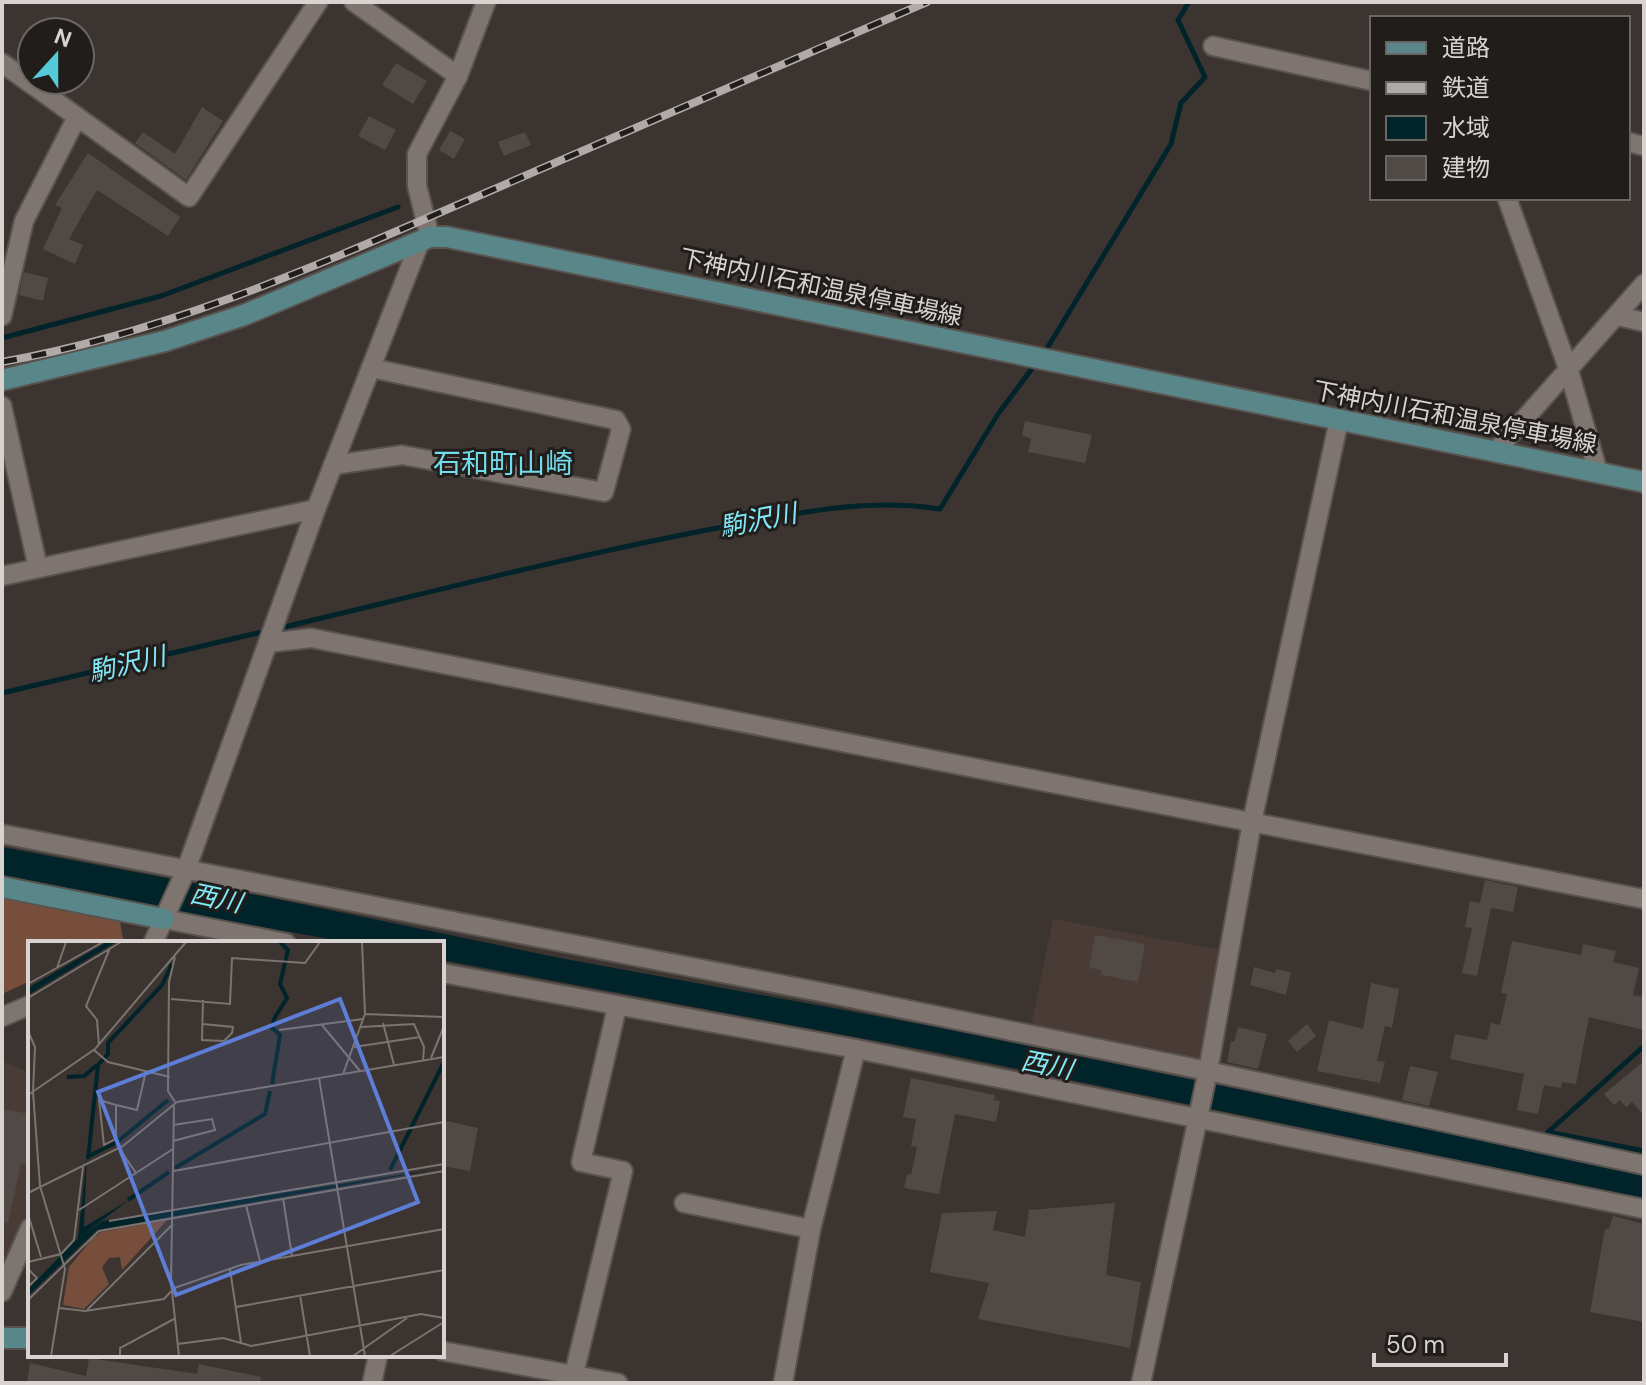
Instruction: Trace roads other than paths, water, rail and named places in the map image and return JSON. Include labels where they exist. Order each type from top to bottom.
[{"type":"main road","name":"下神内川石和温泉停車場線","points":[[424,240],[532,254],[1644,482]]},
{"type":"main road","points":[[2,380],[165,341],[244,315],[424,240]]},
{"type":"main road","points":[[2,887],[166,916]]},
{"type":"main road","points":[[2,1338],[28,1338]]},
{"type":"street","points":[[2,63],[189,197],[318,2]]},
{"type":"street","points":[[354,2],[458,76]]},
{"type":"street","points":[[154,941],[183,875],[316,509],[424,240],[417,154],[458,76],[486,2]]},
{"type":"street","points":[[1213,46],[1370,81]]},
{"type":"street","points":[[2,316],[24,221],[77,117]]},
{"type":"street","points":[[1508,200],[1569,371],[1598,472]]},
{"type":"street","points":[[1496,451],[1644,284]]},
{"type":"street","points":[[1617,316],[1644,322]]},
{"type":"street","points":[[333,465],[402,455],[604,492],[621,429],[616,420],[371,368]]},
{"type":"street","points":[[2,406],[38,568]]},
{"type":"street","points":[[1141,1383],[1207,1076],[1252,822],[1339,420]]},
{"type":"street","points":[[2,576],[316,509]]},
{"type":"street","points":[[268,642],[311,638],[1644,899]]},
{"type":"street","points":[[2,834],[183,875],[349,898],[1644,1165]]},
{"type":"street","points":[[166,916],[277,941]]},
{"type":"street","points":[[444,973],[856,1049],[1644,1209]]},
{"type":"street","points":[[2,1017],[28,1006]]},
{"type":"street","points":[[574,1374],[623,1171],[581,1162],[617,1007]]},
{"type":"street","points":[[783,1383],[811,1229],[856,1049]]},
{"type":"street","points":[[684,1203],[811,1229]]},
{"type":"street","points":[[2,1292],[28,1233]]},
{"type":"street","points":[[444,1351],[618,1383]]},
{"type":"street","points":[[372,1383],[378,1357]]},
{"type":"water","points":[[2,847],[272,898],[560,958],[936,1027],[1644,1173],[1644,1198],[930,1051],[444,960],[444,941],[340,941],[2,880]]},
{"type":"waterway","name":"駒沢川","points":[[1043,355],[1171,144],[1181,103],[1205,77],[1178,20],[1189,2]]},
{"type":"waterway","points":[[2,338],[161,296],[398,207]]},
{"type":"waterway","name":"駒沢川","points":[[280,628],[495,576],[768,518],[854,506],[940,509],[998,414],[1037,362]]},
{"type":"waterway","name":"駒沢川","points":[[2,693],[266,631]]},
{"type":"waterway","points":[[1548,1132],[1644,1046]]},
{"type":"waterway","name":"西川","points":[[1548,1132],[1644,1151]]},
{"type":"railway","points":[[2,362],[124,333],[302,271],[927,2]]},
{"type":"district","name":"石和町山崎","points":[[503,463]]}]
